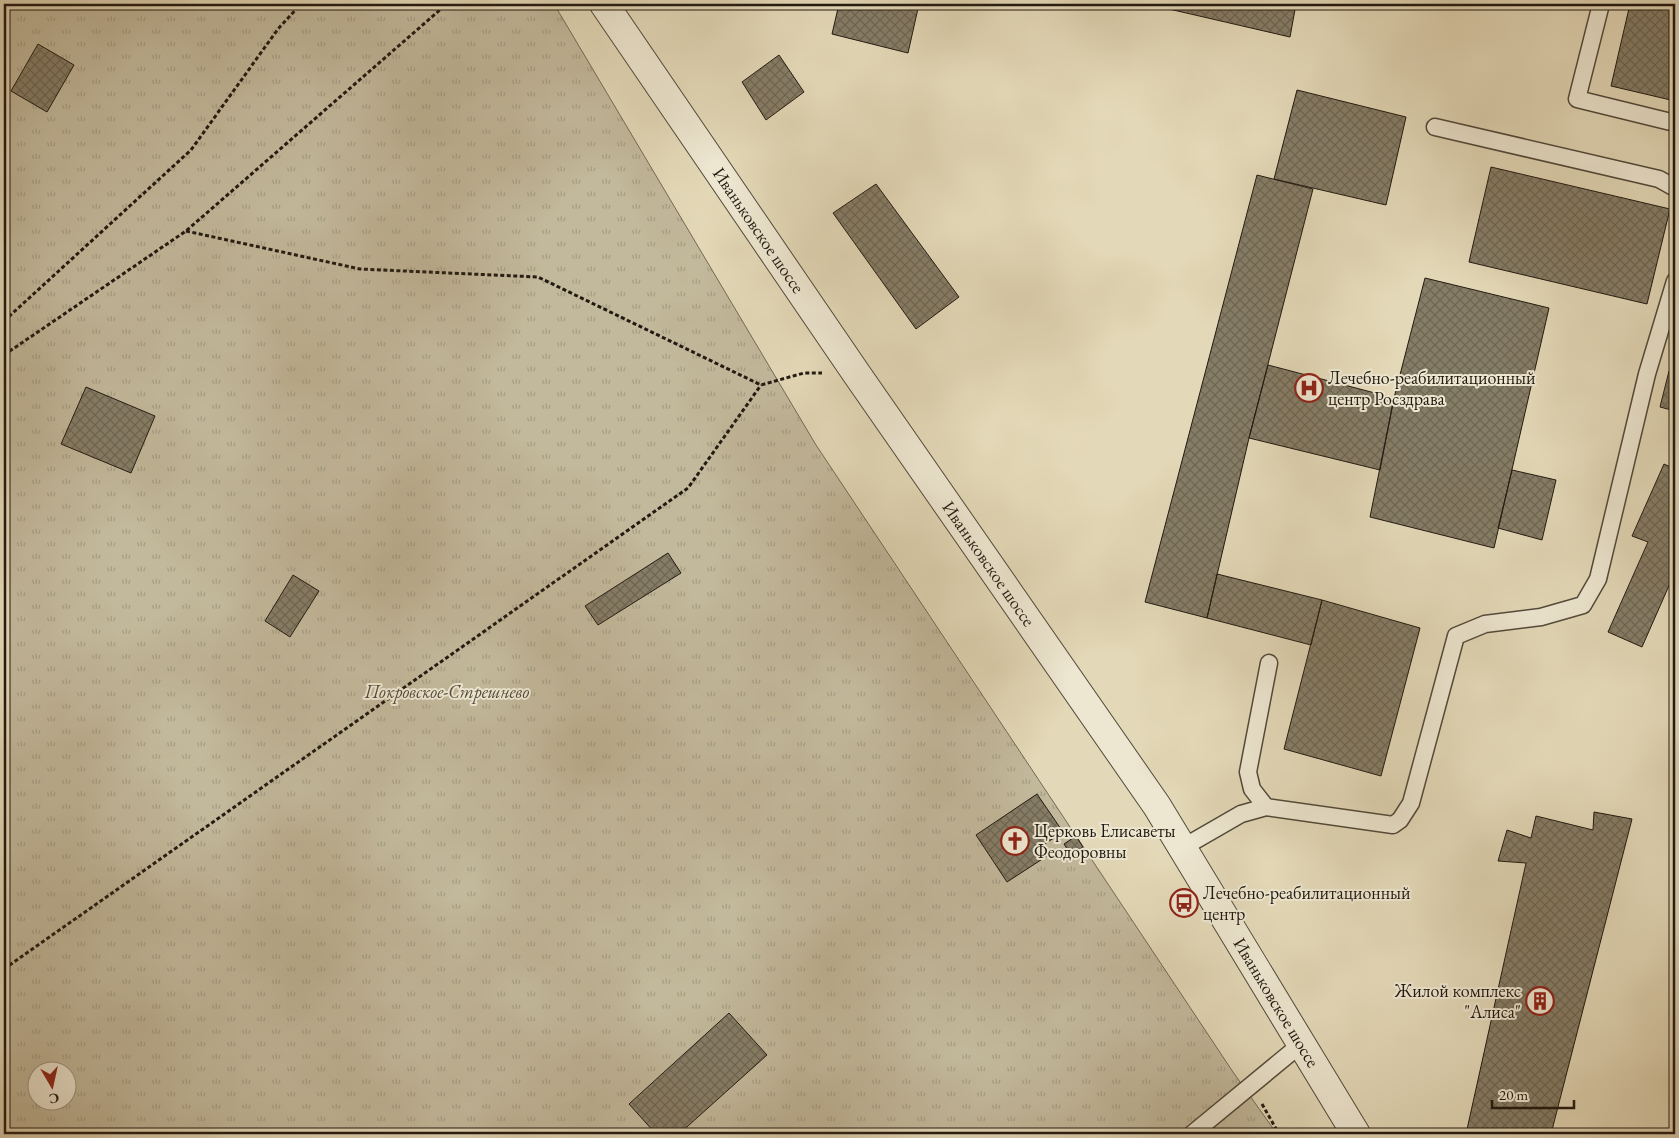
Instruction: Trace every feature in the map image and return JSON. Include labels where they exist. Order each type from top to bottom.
[{"type":"street","name":"Иваньковское шоссе","points":[[604,4],[856,373],[1157,806],[1356,1134]]},
{"type":"lane","points":[[1601,4],[1577,99],[1675,123]]},
{"type":"lane","points":[[1435,127],[1659,180],[1675,188]]},
{"type":"lane","points":[[1182,848],[1240,814],[1266,807],[1393,825],[1400,820],[1411,803],[1456,636],[1485,624],[1541,617],[1583,605],[1598,579],[1647,374],[1675,281]]},
{"type":"lane","points":[[1266,807],[1252,789],[1248,772],[1269,663]]},
{"type":"lane","points":[[1192,1134],[1252,1087],[1300,1044]]},
{"type":"path","points":[[4,321],[191,150],[278,29],[301,4]]},
{"type":"path","points":[[4,355],[186,231],[441,9],[455,4]]},
{"type":"path","points":[[186,231],[360,269],[538,277],[761,385]]},
{"type":"path","points":[[4,969],[688,488],[761,385],[804,373],[856,373]]},
{"type":"path","points":[[1252,1087],[1279,1134]]},
{"type":"green space","name":"Покровское-Стрешнево","points":[[4,4],[554,4],[816,445],[1233,1072],[1277,1134],[4,1134]]},
{"type":"building","points":[[839,4],[919,4],[908,53],[832,34]]},
{"type":"building","points":[[1144,4],[1170,4],[1169,9]]},
{"type":"building","points":[[1170,4],[1296,4],[1290,37],[1169,9]]},
{"type":"building","points":[[1630,4],[1675,4],[1675,101],[1611,86]]},
{"type":"building","points":[[38,44],[74,65],[47,112],[11,91]]},
{"type":"building","points":[[779,55],[804,92],[766,120],[742,82]]},
{"type":"building","points":[[1297,90],[1406,117],[1386,205],[1274,179]]},
{"type":"building","points":[[1491,167],[1670,209],[1647,304],[1469,262]]},
{"type":"building","points":[[1257,175],[1313,189],[1249,438],[1207,618],[1145,602]]},
{"type":"building","points":[[876,184],[959,297],[916,329],[833,213]]},
{"type":"building","points":[[1425,278],[1549,308],[1494,548],[1370,517],[1394,398]]},
{"type":"building","points":[[1268,365],[1394,398],[1380,470],[1249,438]]},
{"type":"building","points":[[1669,371],[1675,373],[1675,411],[1660,407]]},
{"type":"building","points":[[86,387],[155,416],[131,473],[61,444]]},
{"type":"building","points":[[1664,464],[1675,469],[1675,572],[1642,647],[1608,632],[1648,542],[1632,536]]},
{"type":"building","points":[[1512,470],[1556,480],[1542,540],[1498,528]]},
{"type":"building","points":[[668,553],[681,573],[598,625],[585,606]]},
{"type":"building","points":[[1217,574],[1322,600],[1311,645],[1207,618]]},
{"type":"building","points":[[293,575],[319,591],[290,637],[265,621]]},
{"type":"building","points":[[1322,600],[1420,628],[1381,776],[1284,749]]},
{"type":"building","name":"Церковь Елисаветы Феодоровны","points":[[1037,794],[1063,832],[1040,847],[1047,856],[1007,882],[976,835]]},
{"type":"building","name":"Жилой комплекс \"Алиса\"","points":[[1594,812],[1632,819],[1551,1134],[1466,1134],[1526,863],[1498,861],[1507,830],[1531,838],[1536,816],[1593,830]]},
{"type":"building","points":[[1076,836],[1083,847],[1071,855],[1064,844]]},
{"type":"building","points":[[729,1013],[767,1055],[679,1134],[656,1134],[629,1104]]},
{"type":"place","name":"Лечебно-реабилитационный центр Росздрава","points":[[1309,388]]},
{"type":"place","name":"Церковь Елисаветы Феодоровны","points":[[1015,841]]},
{"type":"place","name":"Лечебно-реабилитационный центр","points":[[1184,903]]},
{"type":"place","name":"Жилой комплекс \"Алиса\"","points":[[1540,1001]]}]
